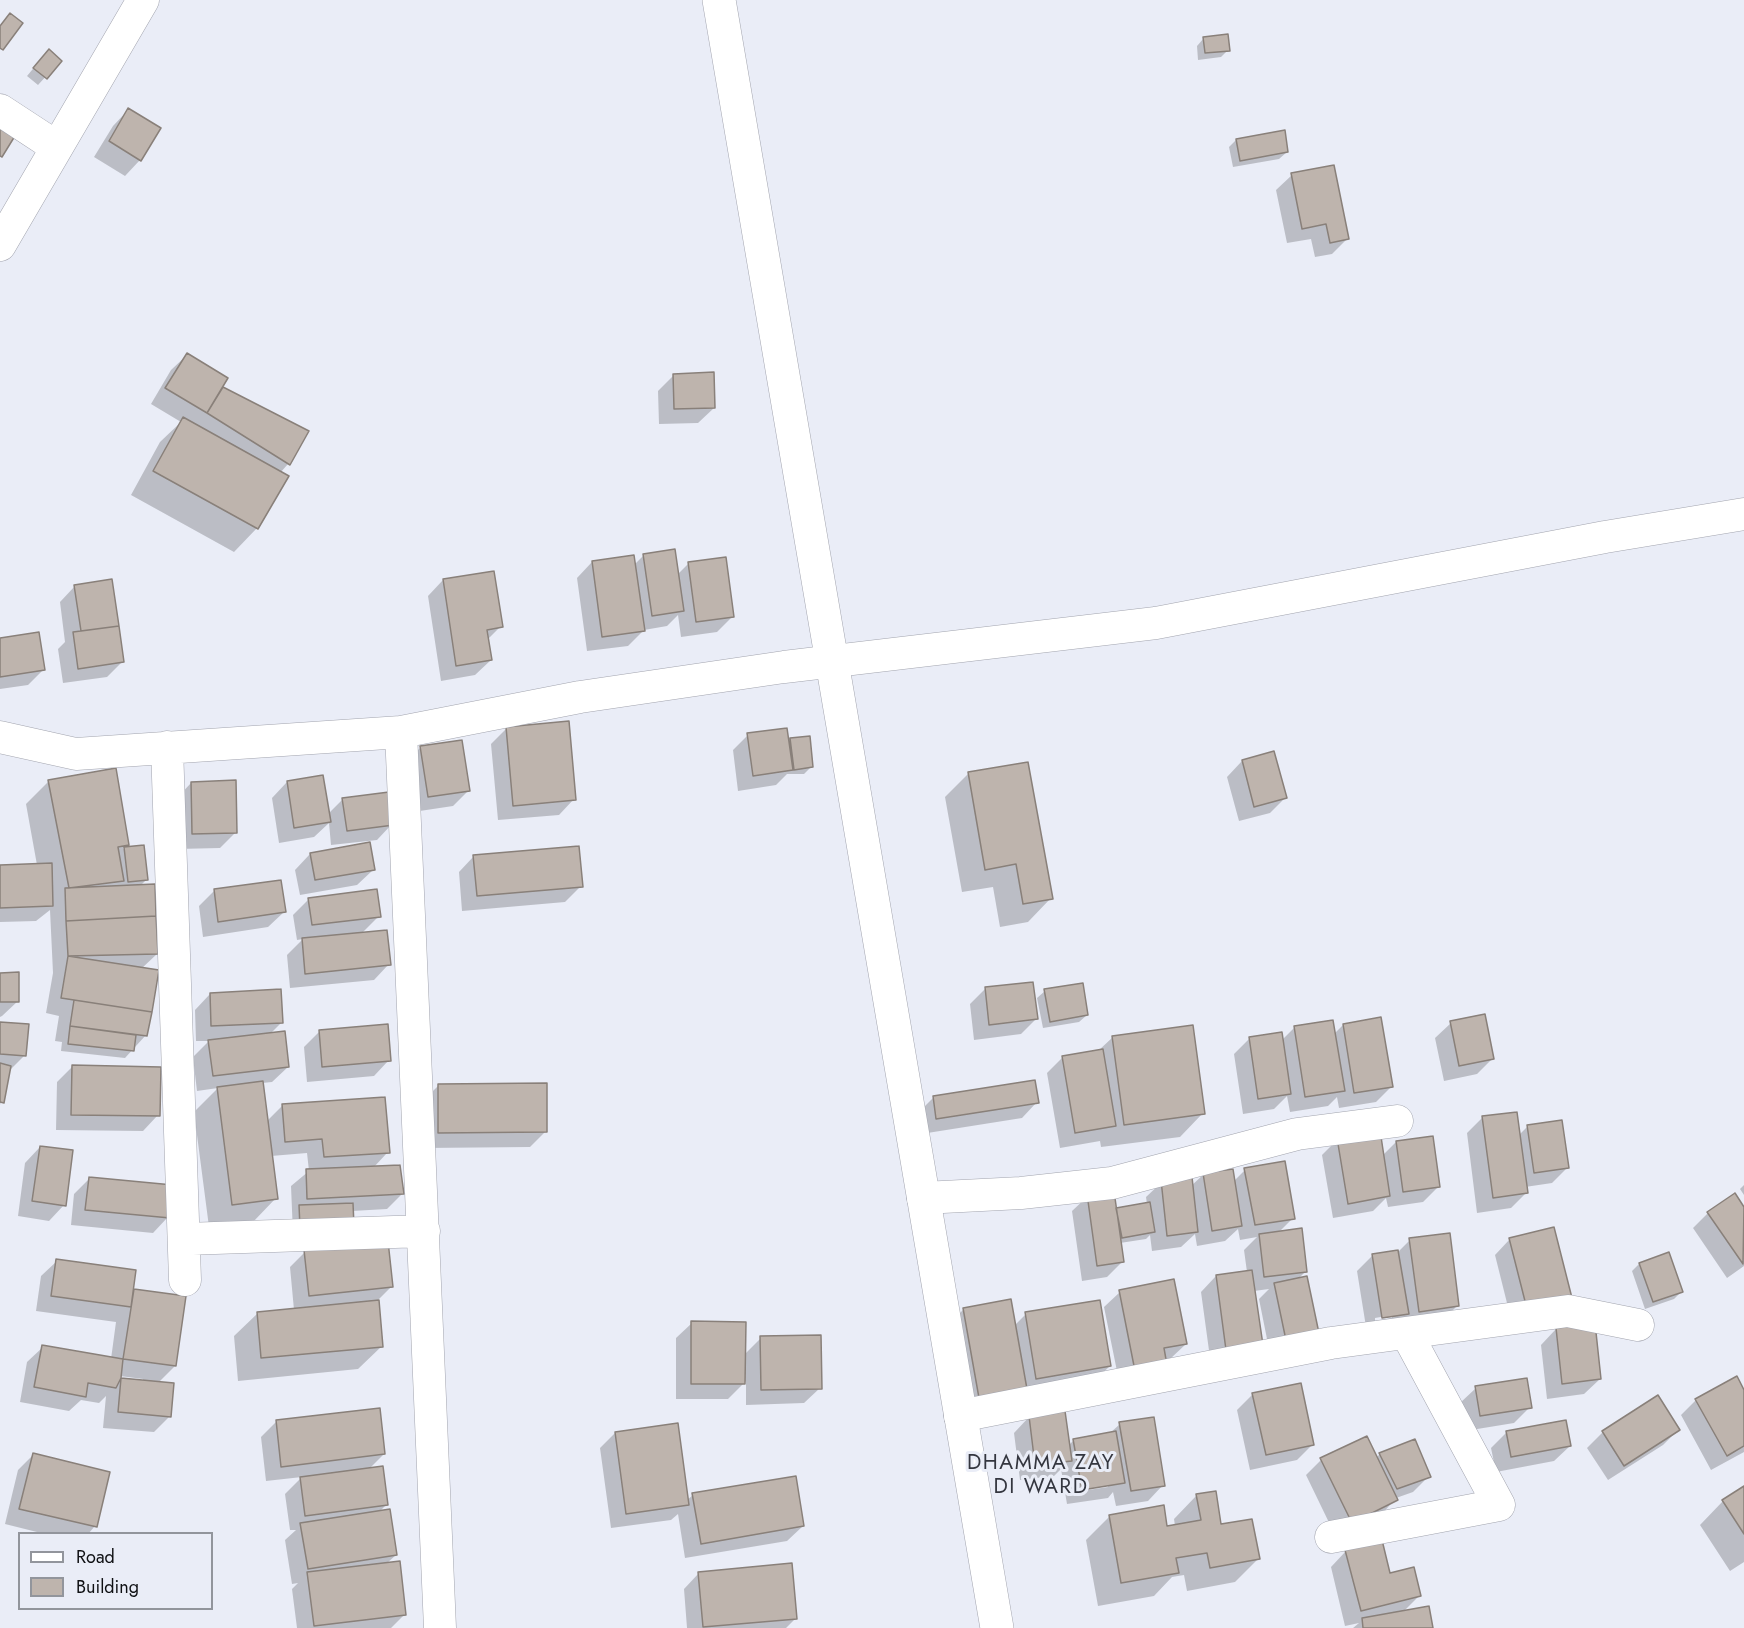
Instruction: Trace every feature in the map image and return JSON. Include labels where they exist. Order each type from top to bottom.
[{"type":"street","points":[[0,245],[143,0]]},
{"type":"street","points":[[718,0],[997,1628]]},
{"type":"street","points":[[0,110],[56,147]]},
{"type":"street","points":[[0,737],[76,754],[401,732],[580,697],[832,661],[1156,623],[1605,537],[1744,514]]},
{"type":"street","points":[[401,732],[440,1628]]},
{"type":"street","points":[[167,747],[185,1280]]},
{"type":"street","points":[[923,1198],[1112,1183],[1297,1134],[1397,1121]]},
{"type":"street","points":[[185,1239],[424,1231]]},
{"type":"street","points":[[960,1416],[1331,1343],[1568,1311],[1638,1326]]},
{"type":"street","points":[[1331,1536],[1499,1505],[1407,1334]]},
{"type":"building","points":[[10,13],[23,23],[3,50],[0,48],[0,26]]},
{"type":"building","points":[[1228,34],[1230,51],[1205,53],[1203,37]]},
{"type":"building","points":[[49,49],[62,61],[47,79],[33,68]]},
{"type":"building","points":[[128,108],[161,128],[141,161],[109,141]]},
{"type":"building","points":[[0,120],[18,131],[2,157],[0,156]]},
{"type":"building","points":[[1285,130],[1288,152],[1240,161],[1236,139]]},
{"type":"building","points":[[1334,165],[1349,239],[1330,243],[1326,224],[1302,229],[1291,173]]},
{"type":"building","points":[[187,353],[228,378],[207,413],[165,388]]},
{"type":"building","points":[[714,372],[715,408],[674,409],[673,374]]},
{"type":"building","points":[[223,387],[309,431],[290,465],[207,413]]},
{"type":"building","points":[[183,417],[289,476],[258,529],[153,471]]},
{"type":"building","points":[[675,549],[684,611],[652,616],[643,554]]},
{"type":"building","points":[[634,555],[645,631],[602,637],[592,561]]},
{"type":"building","points":[[726,557],[734,617],[696,622],[688,562]]},
{"type":"building","points":[[494,571],[503,627],[487,630],[492,660],[456,666],[443,579]]},
{"type":"building","points":[[112,579],[119,626],[81,631],[74,585]]},
{"type":"building","points":[[119,626],[124,662],[78,669],[73,632]]},
{"type":"building","points":[[39,632],[45,670],[0,677],[0,638]]},
{"type":"building","points":[[569,721],[576,800],[513,806],[506,727]]},
{"type":"building","points":[[787,728],[793,770],[753,776],[747,733]]},
{"type":"building","points":[[810,736],[813,767],[794,770],[790,738]]},
{"type":"building","points":[[462,740],[470,791],[428,797],[420,746]]},
{"type":"building","points":[[1274,751],[1287,798],[1254,807],[1242,760]]},
{"type":"building","points":[[1028,762],[1053,899],[1023,904],[1016,864],[985,870],[968,772]]},
{"type":"building","points":[[116,768],[129,845],[118,847],[124,881],[69,888],[48,780]]},
{"type":"building","points":[[323,775],[331,822],[294,828],[287,781]]},
{"type":"building","points":[[236,780],[237,833],[192,834],[191,782]]},
{"type":"building","points":[[389,792],[394,825],[347,831],[342,798]]},
{"type":"building","points":[[370,842],[375,870],[315,880],[310,853]]},
{"type":"building","points":[[144,845],[148,880],[128,882],[124,847]]},
{"type":"building","points":[[579,846],[583,887],[477,896],[473,855]]},
{"type":"building","points":[[52,863],[53,906],[0,908],[0,865]]},
{"type":"building","points":[[281,880],[286,912],[218,922],[214,889]]},
{"type":"building","points":[[155,884],[156,916],[66,921],[65,888]]},
{"type":"building","points":[[377,889],[381,917],[312,925],[308,898]]},
{"type":"building","points":[[156,916],[158,954],[68,956],[66,921]]},
{"type":"building","points":[[387,930],[391,965],[305,974],[302,938]]},
{"type":"building","points":[[68,956],[159,970],[152,1012],[61,998]]},
{"type":"building","points":[[19,972],[19,1002],[0,1002],[0,973]]},
{"type":"building","points":[[1033,982],[1038,1019],[989,1025],[985,987]]},
{"type":"building","points":[[1083,983],[1088,1015],[1050,1022],[1044,989]]},
{"type":"building","points":[[281,989],[283,1023],[211,1026],[210,993]]},
{"type":"building","points":[[74,1000],[152,1012],[147,1036],[70,1026]]},
{"type":"building","points":[[1485,1014],[1494,1059],[1459,1066],[1450,1021]]},
{"type":"building","points":[[1381,1017],[1393,1087],[1354,1093],[1343,1024]]},
{"type":"building","points":[[1333,1020],[1345,1091],[1305,1097],[1294,1026]]},
{"type":"building","points":[[0,1022],[29,1024],[26,1056],[0,1054]]},
{"type":"building","points":[[388,1024],[391,1061],[322,1067],[319,1030]]},
{"type":"building","points":[[1193,1025],[1205,1114],[1124,1125],[1112,1036]]},
{"type":"building","points":[[70,1026],[136,1035],[134,1051],[68,1044]]},
{"type":"building","points":[[285,1031],[289,1067],[213,1076],[208,1040]]},
{"type":"building","points":[[1282,1032],[1291,1094],[1258,1099],[1249,1037]]},
{"type":"building","points":[[1103,1049],[1116,1126],[1075,1133],[1062,1056]]},
{"type":"building","points":[[0,1063],[11,1066],[4,1103],[0,1102]]},
{"type":"building","points":[[72,1065],[161,1067],[160,1116],[71,1115]]},
{"type":"building","points":[[1035,1080],[1039,1103],[936,1119],[933,1096]]},
{"type":"building","points":[[263,1081],[278,1199],[232,1205],[217,1087]]},
{"type":"building","points":[[547,1083],[547,1132],[438,1133],[438,1084]]},
{"type":"building","points":[[385,1097],[390,1153],[324,1157],[322,1139],[285,1142],[282,1104]]},
{"type":"building","points":[[1517,1112],[1528,1193],[1493,1198],[1482,1116]]},
{"type":"building","points":[[1562,1120],[1569,1168],[1534,1173],[1527,1125]]},
{"type":"building","points":[[1380,1130],[1390,1196],[1348,1204],[1337,1138]]},
{"type":"building","points":[[1433,1136],[1440,1187],[1403,1192],[1396,1141]]},
{"type":"building","points":[[40,1146],[73,1150],[66,1206],[32,1201]]},
{"type":"building","points":[[1285,1161],[1295,1219],[1255,1225],[1244,1168]]},
{"type":"building","points":[[400,1165],[404,1194],[307,1199],[306,1169]]},
{"type":"building","points":[[1233,1169],[1242,1226],[1212,1231],[1203,1173]]},
{"type":"building","points":[[89,1177],[173,1185],[170,1218],[85,1210]]},
{"type":"building","points":[[1192,1177],[1198,1232],[1167,1236],[1161,1180]]},
{"type":"building","points":[[1114,1191],[1124,1262],[1097,1266],[1087,1194]]},
{"type":"building","points":[[1735,1193],[1744,1207],[1743,1264],[1707,1212]]},
{"type":"building","points":[[1150,1202],[1155,1232],[1122,1238],[1116,1208]]},
{"type":"building","points":[[353,1203],[354,1226],[300,1228],[299,1205]]},
{"type":"building","points":[[1554,1227],[1572,1298],[1527,1309],[1509,1238]]},
{"type":"building","points":[[1302,1228],[1307,1272],[1264,1277],[1259,1234]]},
{"type":"building","points":[[1450,1233],[1459,1306],[1419,1312],[1409,1238]]},
{"type":"building","points":[[388,1241],[393,1287],[309,1296],[304,1250]]},
{"type":"building","points":[[1398,1250],[1409,1314],[1382,1318],[1372,1254]]},
{"type":"building","points":[[1669,1252],[1683,1292],[1653,1302],[1639,1263]]},
{"type":"building","points":[[56,1259],[136,1270],[131,1307],[51,1296]]},
{"type":"building","points":[[1252,1270],[1263,1345],[1226,1350],[1216,1275]]},
{"type":"building","points":[[1307,1276],[1320,1338],[1287,1345],[1274,1283]]},
{"type":"building","points":[[1174,1279],[1187,1344],[1164,1348],[1167,1365],[1135,1371],[1119,1290]]},
{"type":"building","points":[[134,1289],[186,1296],[176,1366],[123,1359]]},
{"type":"building","points":[[1011,1299],[1027,1389],[979,1398],[963,1308]]},
{"type":"building","points":[[379,1300],[383,1347],[261,1358],[257,1312]]},
{"type":"building","points":[[1100,1300],[1111,1366],[1036,1379],[1025,1312]]},
{"type":"building","points":[[691,1321],[746,1322],[745,1384],[691,1384]]},
{"type":"building","points":[[1595,1323],[1601,1379],[1562,1384],[1556,1328]]},
{"type":"building","points":[[821,1335],[822,1389],[761,1390],[760,1336]]},
{"type":"building","points":[[42,1345],[123,1359],[121,1378],[116,1388],[88,1383],[86,1397],[34,1387]]},
{"type":"building","points":[[1737,1376],[1744,1390],[1744,1446],[1727,1456],[1695,1399]]},
{"type":"building","points":[[121,1378],[174,1383],[171,1417],[118,1412]]},
{"type":"building","points":[[1527,1378],[1532,1408],[1480,1416],[1475,1386]]},
{"type":"building","points":[[1301,1383],[1314,1445],[1266,1455],[1252,1393]]},
{"type":"building","points":[[1658,1395],[1680,1430],[1624,1466],[1602,1431]]},
{"type":"building","points":[[380,1408],[385,1454],[281,1467],[276,1420]]},
{"type":"building","points":[[1065,1411],[1072,1461],[1035,1465],[1029,1416]]},
{"type":"building","points":[[1154,1417],[1165,1486],[1131,1491],[1119,1422]]},
{"type":"building","points":[[1566,1420],[1571,1446],[1511,1457],[1506,1431]]},
{"type":"building","points":[[678,1423],[689,1505],[626,1514],[615,1432]]},
{"type":"building","points":[[1116,1431],[1125,1483],[1082,1490],[1073,1439]]},
{"type":"building","points":[[1367,1436],[1398,1500],[1352,1523],[1320,1458]]},
{"type":"building","points":[[1415,1439],[1431,1477],[1397,1489],[1379,1453]]},
{"type":"building","points":[[33,1453],[110,1472],[97,1527],[19,1509]]},
{"type":"building","points":[[383,1466],[388,1505],[305,1516],[300,1477]]},
{"type":"building","points":[[796,1476],[804,1526],[701,1544],[692,1493]]},
{"type":"building","points":[[1744,1486],[1744,1534],[1722,1500]]},
{"type":"building","points":[[1216,1491],[1221,1524],[1252,1519],[1260,1559],[1210,1568],[1207,1553],[1176,1558],[1179,1573],[1121,1583],[1109,1515],[1164,1505],[1167,1526],[1201,1520],[1196,1494]]},
{"type":"building","points":[[390,1509],[397,1555],[308,1569],[300,1523]]},
{"type":"building","points":[[1382,1540],[1390,1573],[1414,1567],[1421,1596],[1361,1611],[1345,1550]]},
{"type":"building","points":[[400,1561],[406,1615],[314,1626],[307,1572]]},
{"type":"building","points":[[792,1563],[797,1619],[703,1627],[698,1572]]},
{"type":"building","points":[[1429,1606],[1433,1628],[1363,1628],[1362,1618]]},
{"type":"district","name":"DHAMMA ZAY DI WARD","points":[[1041,1476]]}]
